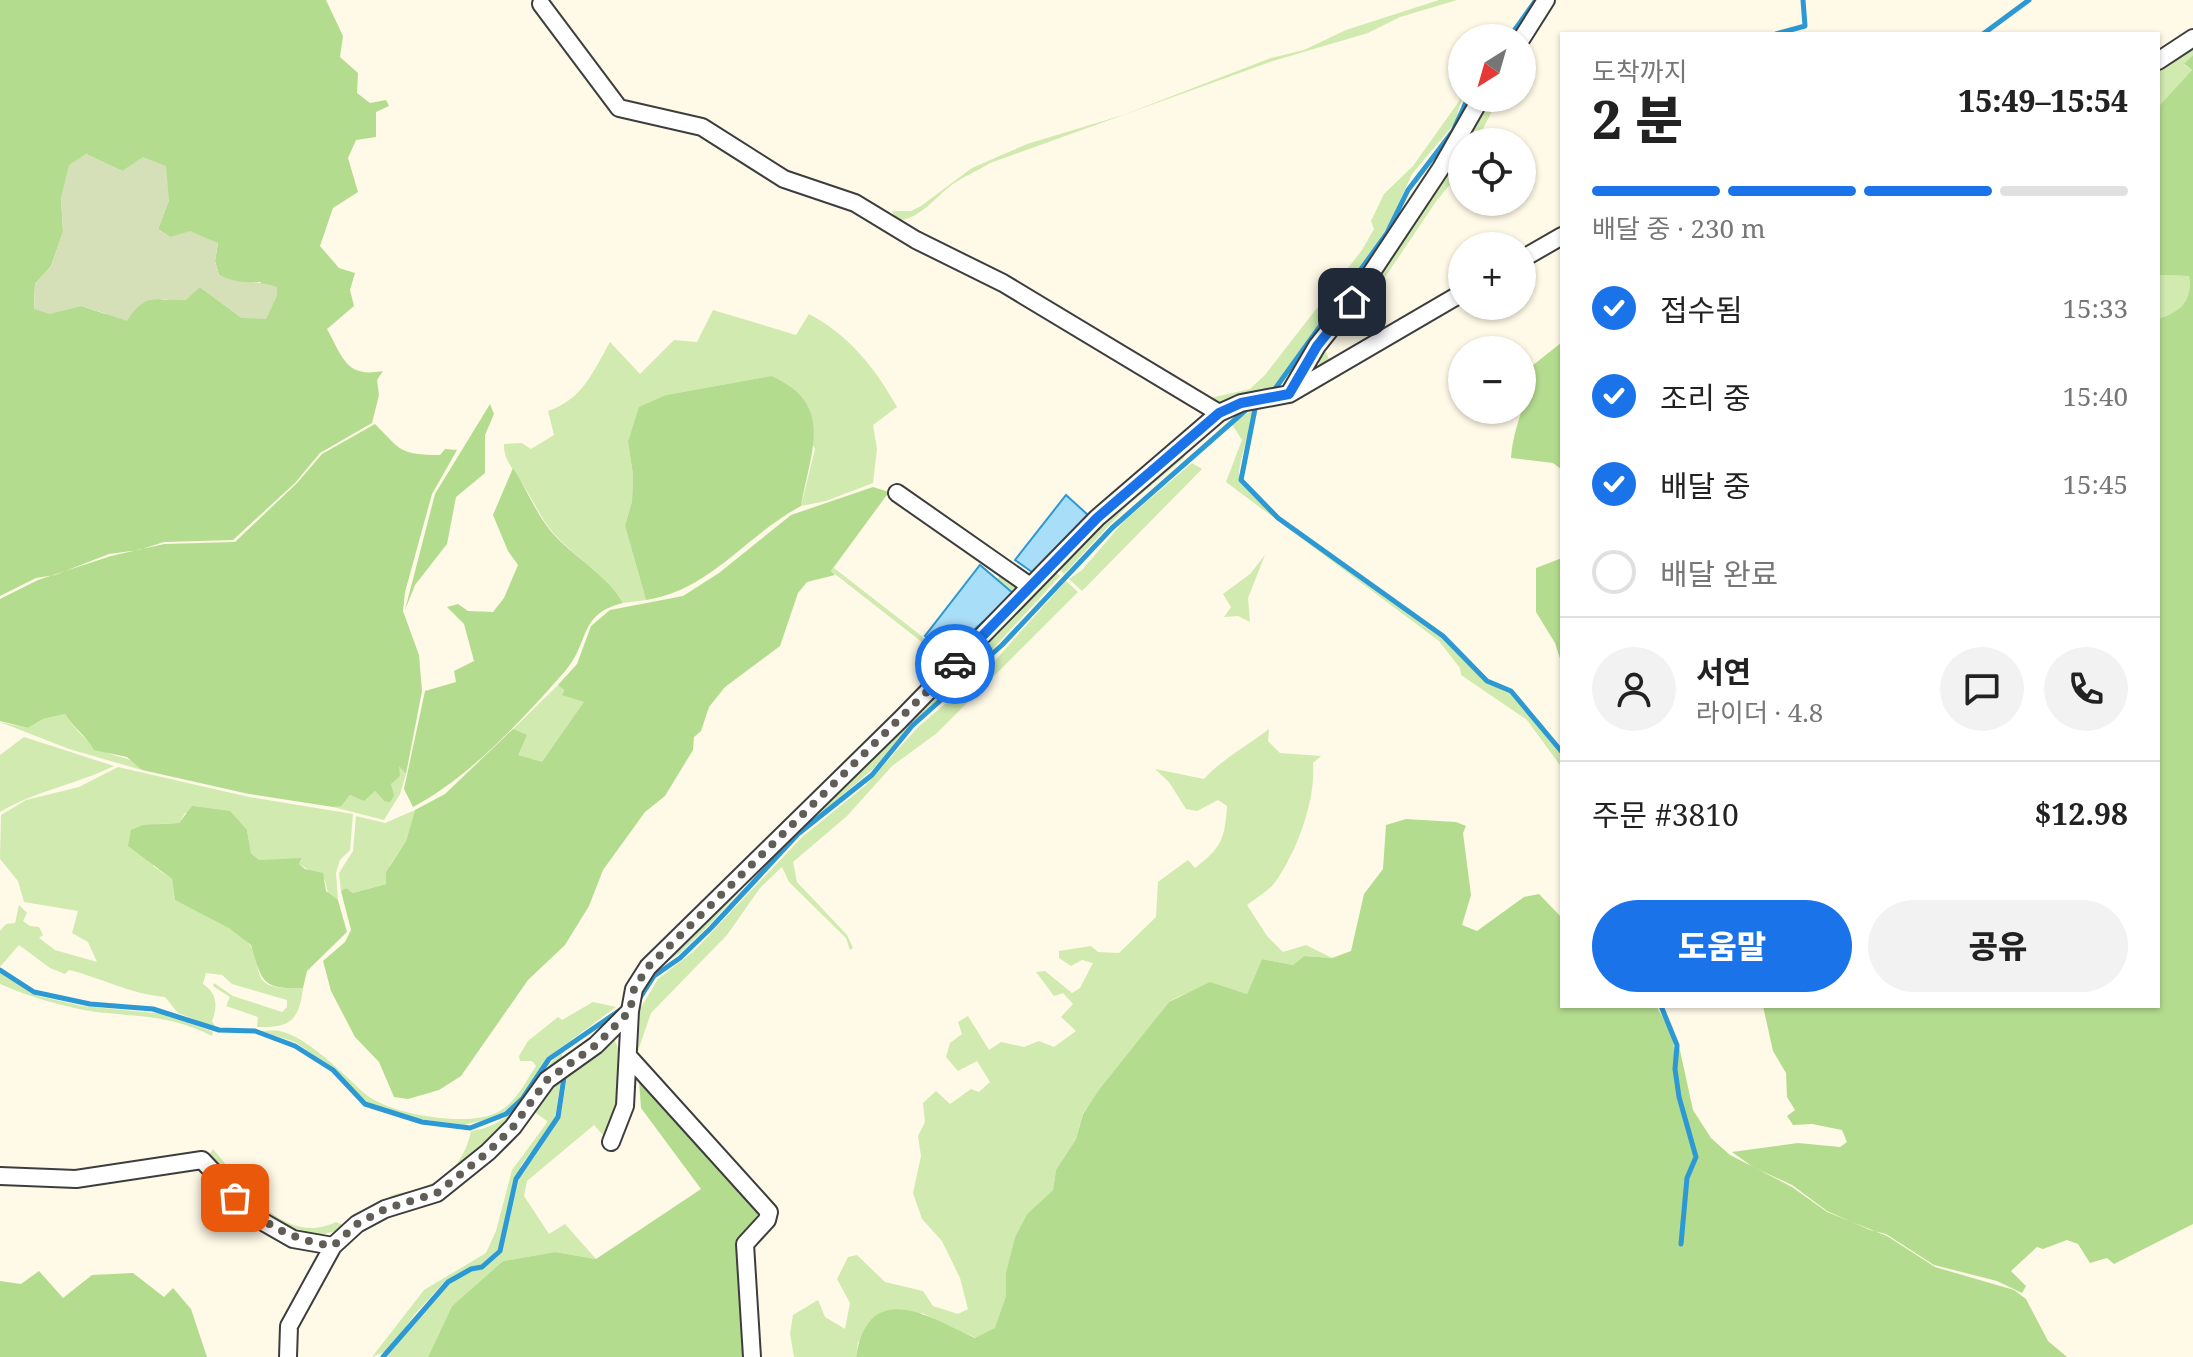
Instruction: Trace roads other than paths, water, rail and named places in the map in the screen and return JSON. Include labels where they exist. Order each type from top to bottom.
[{"type":"street","points":[[1531,24],[1546,0]]},
{"type":"street","points":[[541,4],[619,108],[702,127],[784,179],[855,203],[916,240],[1003,283],[1219,413]]},
{"type":"street","points":[[2160,60],[2193,38]]},
{"type":"street","points":[[1289,394],[1317,346],[1352,302],[1441,168],[1473,112]]},
{"type":"street","points":[[1536,251],[1560,237]]},
{"type":"street","points":[[611,1142],[625,1106],[634,989],[648,967],[1097,518],[1219,413],[1241,403],[1289,394],[1448,301]]},
{"type":"street","points":[[897,493],[1030,586]]},
{"type":"street","points":[[288,1357],[289,1326],[333,1246],[357,1224],[385,1209],[437,1193],[458,1177],[513,1127],[547,1080],[596,1045],[630,1011]]},
{"type":"street","points":[[629,1057],[769,1212],[767,1220],[745,1244],[752,1357]]},
{"type":"street","points":[[0,1176],[76,1179],[202,1160],[258,1219],[293,1239],[333,1246]]},
{"type":"water","points":[[1066,495],[1088,515],[1032,572],[1015,560]]},
{"type":"water","points":[[980,565],[1014,594],[946,655],[925,636]]},
{"type":"waterway","points":[[1519,24],[1536,0]]},
{"type":"waterway","points":[[1783,32],[1805,26],[1803,0]]},
{"type":"waterway","points":[[1986,32],[2029,0]]},
{"type":"waterway","points":[[1272,393],[1387,233],[1408,190],[1453,131],[1462,112]]},
{"type":"waterway","points":[[1256,404],[1241,480],[1278,518],[1443,636],[1487,681],[1511,691],[1560,750]]},
{"type":"waterway","points":[[636,1004],[654,976],[680,958],[711,928],[798,834],[872,775],[912,726],[1002,645],[1112,528],[1247,409]]},
{"type":"waterway","points":[[0,970],[34,992],[90,1004],[153,1009],[219,1030],[255,1031],[295,1046],[333,1070],[365,1104],[422,1122],[470,1128],[506,1114],[523,1098],[549,1059],[626,1006]]},
{"type":"waterway","points":[[1662,1008],[1677,1045],[1675,1069],[1679,1097],[1696,1157],[1687,1178],[1681,1244]]},
{"type":"waterway","points":[[383,1357],[448,1282],[471,1269],[482,1267],[500,1251],[516,1179],[558,1117],[565,1071]]}]
